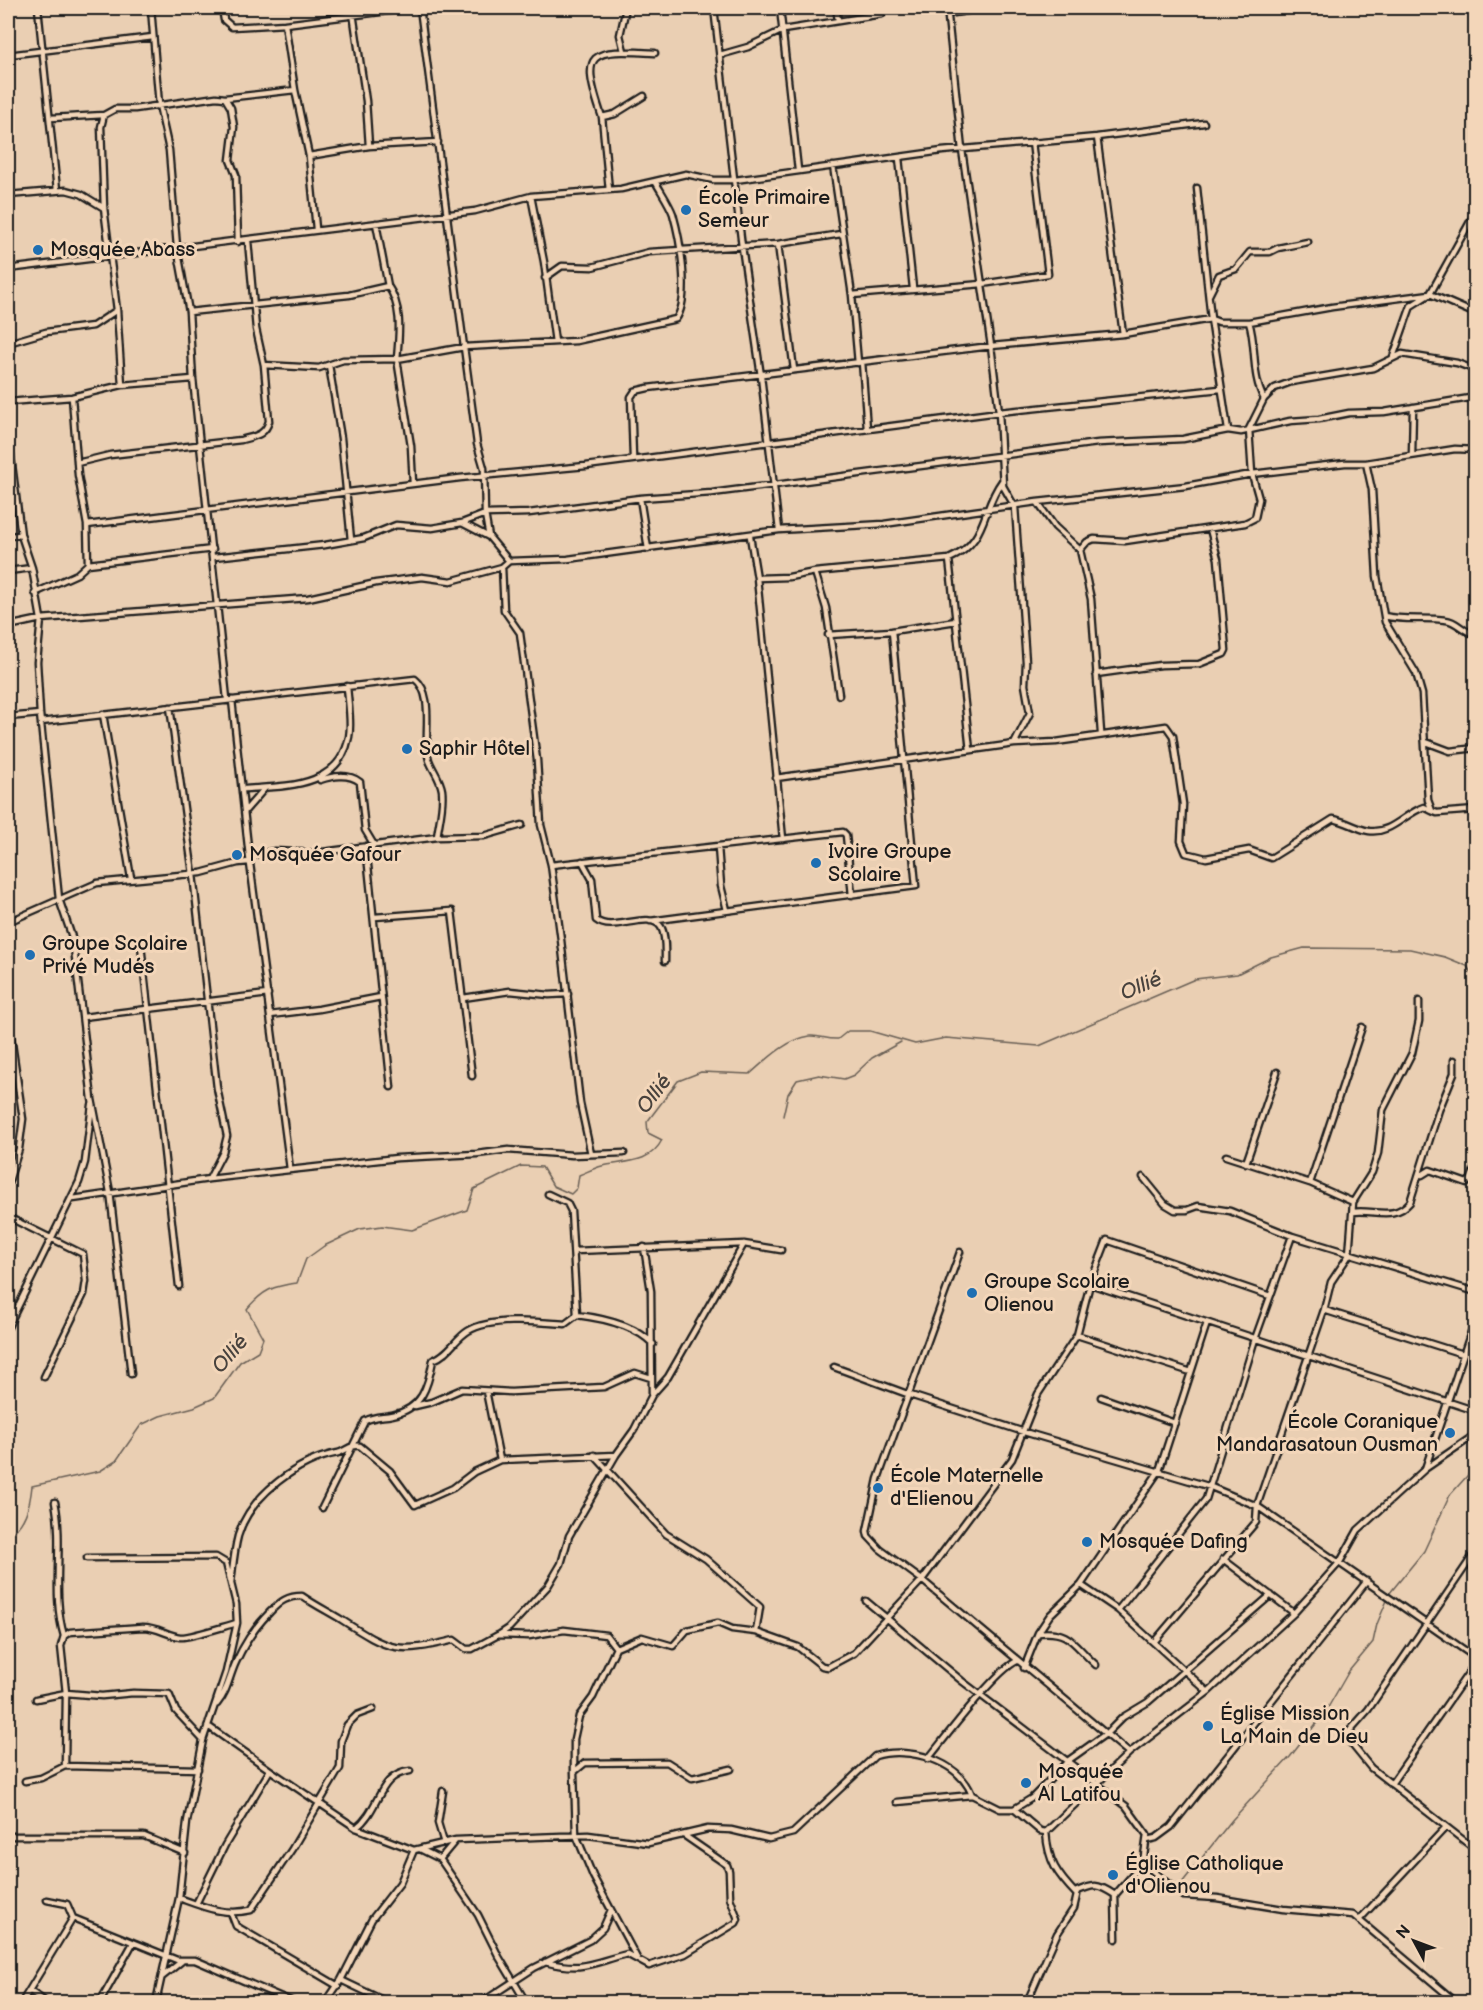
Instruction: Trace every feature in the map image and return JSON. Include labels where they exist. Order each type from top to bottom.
[{"type":"street","points":[[38,8],[57,190]]},
{"type":"street","points":[[151,8],[159,105],[169,150],[177,247],[189,312],[193,379],[214,557],[217,607],[243,789],[249,859],[290,1169]]},
{"type":"street","points":[[222,8],[224,20],[232,27],[285,24],[353,13],[412,8]]},
{"type":"street","points":[[420,8],[477,444],[485,476],[485,513],[489,537]]},
{"type":"street","points":[[624,51],[620,35],[626,8]]},
{"type":"street","points":[[714,8],[779,530]]},
{"type":"street","points":[[780,8],[798,170]]},
{"type":"street","points":[[836,8],[838,20]]},
{"type":"street","points":[[985,8],[948,11],[962,150],[999,412],[1002,481],[1007,497],[1015,507],[1026,662],[1025,685],[1030,713],[1014,744]]},
{"type":"street","points":[[353,13],[366,101],[369,146]]},
{"type":"street","points":[[720,55],[748,47],[783,30],[882,14]]},
{"type":"street","points":[[285,24],[295,90],[309,156],[316,229]]},
{"type":"street","points":[[8,55],[153,37]]},
{"type":"street","points":[[609,190],[602,117],[592,87],[593,61],[600,53],[624,51],[655,53]]},
{"type":"street","points":[[51,118],[104,115],[116,109],[295,90]]},
{"type":"street","points":[[602,117],[615,114],[645,96]]},
{"type":"street","points":[[225,98],[231,108],[234,128],[230,160],[236,175],[238,242]]},
{"type":"street","points":[[104,115],[101,126],[104,208],[117,310],[122,385]]},
{"type":"street","points":[[8,269],[177,247],[248,241],[316,229],[474,211],[531,196],[609,190],[686,174],[714,180],[735,180],[962,150],[1097,137],[1204,123]]},
{"type":"street","points":[[1097,137],[1123,334]]},
{"type":"street","points":[[309,156],[369,146],[438,142]]},
{"type":"street","points":[[852,295],[913,288],[982,284],[1048,274],[1032,142]]},
{"type":"street","points":[[899,158],[913,288]]},
{"type":"street","points":[[833,166],[841,234],[852,295],[867,429]]},
{"type":"street","points":[[264,365],[293,368],[329,365],[343,360],[397,359],[464,347],[555,342],[608,336],[676,319],[681,307],[683,286],[680,250],[672,213],[655,181]]},
{"type":"street","points":[[1197,188],[1220,389],[1228,429]]},
{"type":"street","points":[[8,195],[57,190],[81,194],[104,208]]},
{"type":"street","points":[[531,196],[555,342]]},
{"type":"street","points":[[1393,357],[1411,306],[1430,294],[1476,211]]},
{"type":"street","points":[[376,223],[388,286],[398,307],[400,330],[397,359],[411,446],[413,484]]},
{"type":"street","points":[[545,278],[562,266],[592,267],[650,252],[742,247],[841,234]]},
{"type":"street","points":[[77,463],[110,454],[241,440],[262,434],[267,429],[269,421],[264,365],[256,328],[248,241]]},
{"type":"street","points":[[1209,296],[1219,275],[1236,269],[1250,252],[1270,252],[1278,248],[1308,242]]},
{"type":"street","points":[[778,243],[794,370]]},
{"type":"street","points":[[189,312],[349,295],[388,286]]},
{"type":"street","points":[[633,458],[631,397],[635,391],[991,346],[1123,334],[1211,319],[1219,322],[1249,322],[1332,307],[1430,294],[1476,314]]},
{"type":"street","points":[[8,343],[46,332],[93,326],[117,310]]},
{"type":"street","points":[[1249,322],[1256,343],[1256,374],[1264,399]]},
{"type":"street","points":[[1080,550],[1094,539],[1125,541],[1245,523],[1255,518],[1259,499],[1252,474],[1249,429],[1264,399],[1275,388],[1291,381],[1373,368],[1402,354],[1457,363],[1476,370]]},
{"type":"street","points":[[329,365],[348,493],[351,540]]},
{"type":"street","points":[[8,402],[72,397],[122,385],[193,379]]},
{"type":"street","points":[[87,525],[999,412],[1220,389]]},
{"type":"street","points":[[72,397],[77,463],[87,525],[88,564]]},
{"type":"street","points":[[214,557],[351,540],[396,525],[432,528],[462,523],[485,513],[529,513],[640,498],[712,493],[1098,443],[1183,439],[1228,429],[1241,432],[1290,421],[1413,407],[1476,397]]},
{"type":"street","points":[[1412,455],[1413,407]]},
{"type":"street","points":[[8,433],[9,465],[21,535],[32,568],[41,619],[37,663],[40,722],[59,899],[73,940],[92,1099],[110,1192],[131,1374]]},
{"type":"street","points":[[8,626],[41,619],[217,607],[308,598],[376,583],[422,577],[451,581],[502,567],[508,561],[568,559],[750,536],[779,530],[884,524],[1015,507],[1037,502],[1186,486],[1252,474],[1345,463],[1366,463],[1412,455],[1476,450]]},
{"type":"street","points":[[1366,463],[1372,490],[1373,539],[1384,616],[1416,673],[1422,694],[1422,716],[1426,742],[1425,769],[1432,811]]},
{"type":"street","points":[[757,578],[789,578],[815,572],[949,559],[960,554],[982,530],[993,493],[1002,481]]},
{"type":"street","points":[[640,498],[648,549]]},
{"type":"street","points":[[1037,502],[1055,527],[1080,550],[1091,599],[1101,733]]},
{"type":"street","points":[[462,523],[489,537],[508,561]]},
{"type":"street","points":[[1096,674],[1161,665],[1199,664],[1224,654],[1226,650],[1218,559],[1210,529]]},
{"type":"street","points":[[8,536],[21,535]]},
{"type":"street","points":[[750,536],[757,578],[783,839]]},
{"type":"street","points":[[35,593],[77,574],[88,564],[213,549]]},
{"type":"street","points":[[949,559],[970,750]]},
{"type":"street","points":[[502,567],[504,610],[520,633],[537,760],[541,825],[551,865],[580,1102],[591,1154]]},
{"type":"street","points":[[8,571],[32,568]]},
{"type":"street","points":[[815,572],[823,591],[839,695]]},
{"type":"street","points":[[1384,616],[1405,621],[1445,620],[1456,624],[1466,632],[1476,634]]},
{"type":"street","points":[[828,635],[892,631],[956,621]]},
{"type":"street","points":[[582,861],[592,879],[595,915],[600,923],[615,925],[917,885],[903,758],[899,682],[892,631]]},
{"type":"street","points":[[40,722],[410,679],[421,683],[429,730],[429,760],[438,773],[442,790],[437,837]]},
{"type":"street","points":[[314,782],[329,772],[344,753],[350,736],[347,686]]},
{"type":"street","points":[[170,707],[193,873],[217,1089],[227,1136],[223,1152],[209,1179]]},
{"type":"street","points":[[8,717],[40,714]]},
{"type":"street","points":[[103,714],[131,878]]},
{"type":"street","points":[[776,778],[903,758],[1014,744],[1056,742],[1101,733],[1168,728],[1173,736],[1184,804],[1181,841],[1183,849],[1193,857],[1206,858],[1249,850],[1271,858],[1333,819],[1346,821],[1362,829],[1384,831],[1417,809],[1424,807],[1437,813],[1476,810]]},
{"type":"street","points":[[1426,742],[1450,752],[1476,748]]},
{"type":"street","points":[[243,789],[314,782],[331,776],[354,778],[360,782],[365,830],[374,845]]},
{"type":"street","points":[[245,811],[266,787]]},
{"type":"street","points":[[8,922],[97,883],[193,873],[275,851],[315,853],[437,837],[484,836],[522,825]]},
{"type":"street","points":[[551,865],[845,832],[852,895]]},
{"type":"street","points":[[366,846],[391,1086]]},
{"type":"street","points":[[718,847],[721,886],[727,910]]},
{"type":"street","points":[[375,917],[452,911],[472,1076]]},
{"type":"street","points":[[650,921],[662,928],[665,961]]},
{"type":"street","points":[[141,945],[179,1286]]},
{"type":"street","points":[[463,998],[510,991],[549,996],[568,994]]},
{"type":"street","points":[[83,1017],[268,994]]},
{"type":"street","points":[[270,1015],[319,1009],[381,997]]},
{"type":"street","points":[[1154,1642],[1256,1522],[1257,1506],[1324,1310],[1331,1282],[1349,1255],[1353,1202],[1372,1172],[1378,1153],[1383,1110],[1412,1053],[1419,1021],[1419,1001]]},
{"type":"street","points":[[8,1016],[23,1119],[19,1149],[8,1184]]},
{"type":"street","points":[[1310,1184],[1362,1027]]},
{"type":"street","points":[[1353,1212],[1362,1210],[1385,1215],[1405,1208],[1420,1177],[1438,1110],[1454,1073],[1454,1060]]},
{"type":"street","points":[[1246,1163],[1276,1072]]},
{"type":"street","points":[[8,1327],[73,1199],[85,1162],[92,1099]]},
{"type":"street","points":[[73,1199],[110,1192],[290,1169],[507,1150],[572,1155],[624,1154]]},
{"type":"street","points":[[1226,1156],[1310,1184],[1353,1202]]},
{"type":"street","points":[[1420,1177],[1430,1170],[1467,1183],[1472,1179],[1476,1164]]},
{"type":"street","points":[[1143,1177],[1165,1204],[1175,1210],[1211,1207],[1240,1215],[1292,1236],[1349,1255],[1476,1292]]},
{"type":"street","points":[[548,1194],[567,1203],[571,1211],[577,1314]]},
{"type":"street","points":[[8,1217],[82,1254],[86,1281],[84,1294],[44,1377]]},
{"type":"street","points":[[1118,1610],[1206,1499],[1270,1296],[1292,1236]]},
{"type":"street","points":[[638,1960],[576,1835],[574,1739],[579,1716],[593,1697],[616,1648],[642,1637],[673,1646],[687,1630],[718,1623],[732,1629],[756,1632],[798,1647],[822,1666],[828,1667],[854,1653],[922,1580],[1012,1459],[1038,1394],[1077,1335],[1090,1284],[1107,1240],[1270,1296]]},
{"type":"street","points":[[575,1251],[744,1244],[781,1250]]},
{"type":"street","points":[[214,1707],[225,1694],[235,1664],[252,1630],[280,1602],[293,1596],[302,1596],[380,1645],[397,1648],[423,1648],[454,1640],[466,1649],[472,1649],[509,1628],[548,1586],[561,1564],[569,1536],[616,1455],[634,1430],[652,1395],[668,1377],[744,1244]]},
{"type":"street","points":[[645,1247],[651,1291],[652,1395]]},
{"type":"street","points":[[960,1251],[878,1479],[867,1531],[868,1536],[880,1549],[922,1580],[1024,1668],[1129,1753]]},
{"type":"street","points":[[1090,1284],[1476,1411]]},
{"type":"street","points":[[1324,1310],[1463,1354]]},
{"type":"street","points":[[577,1314],[615,1323],[646,1337],[652,1344]]},
{"type":"street","points":[[413,1407],[425,1393],[433,1360],[444,1356],[468,1331],[525,1320],[565,1324],[577,1314]]},
{"type":"street","points":[[1425,1469],[1476,1317]]},
{"type":"street","points":[[1024,1668],[1038,1633],[1050,1615],[1081,1585],[1159,1472],[1207,1323]]},
{"type":"street","points":[[1077,1335],[1191,1372]]},
{"type":"street","points":[[834,1367],[910,1395],[1024,1432],[1211,1487],[1257,1506],[1340,1562],[1476,1660],[1391,1784]]},
{"type":"street","points":[[322,1508],[355,1445],[361,1428],[372,1417],[394,1415],[462,1389],[486,1391],[604,1387],[635,1373],[651,1378]]},
{"type":"street","points":[[486,1391],[500,1460]]},
{"type":"street","points":[[1101,1397],[1175,1423]]},
{"type":"street","points":[[1027,2002],[1058,1934],[1074,1908],[1077,1895],[1059,1877],[1047,1845],[1046,1832],[1129,1753],[1208,1692],[1294,1613],[1340,1562],[1358,1530],[1425,1469],[1476,1434]]},
{"type":"street","points":[[230,1588],[239,1534],[249,1513],[263,1496],[309,1461],[329,1453],[339,1453],[355,1445],[360,1446],[390,1472],[415,1505],[453,1488],[474,1472],[500,1460],[616,1455]]},
{"type":"street","points":[[594,1455],[666,1534],[706,1559],[760,1607],[756,1632]]},
{"type":"street","points":[[55,1502],[60,1524],[58,1617],[64,1636],[61,1646],[66,1693],[65,1766]]},
{"type":"street","points":[[1476,1551],[1368,1710],[1345,1736],[1371,1768],[1476,1850]]},
{"type":"street","points":[[87,1558],[216,1557],[226,1563],[230,1588],[236,1604],[237,1623],[226,1672],[203,1740],[187,1822],[179,1898],[156,2001],[172,2002]]},
{"type":"street","points":[[1223,1559],[1294,1613]]},
{"type":"street","points":[[1147,1840],[1156,1838],[1171,1827],[1367,1581]]},
{"type":"street","points":[[1081,1585],[1118,1610],[1208,1692]]},
{"type":"street","points":[[897,1802],[972,1796],[1000,1809],[1014,1809],[1032,1798],[1069,1760],[1107,1733],[1123,1717],[1148,1702],[1271,1595]]},
{"type":"street","points":[[866,1602],[982,1696],[1069,1760],[1126,1806],[1143,1825],[1147,1840],[1143,1863],[1115,1894],[1116,1939]]},
{"type":"street","points":[[64,1636],[70,1632],[143,1626],[155,1627],[169,1635],[184,1637],[237,1623]]},
{"type":"street","points":[[498,1635],[529,1636],[564,1630],[593,1632],[606,1635],[616,1648]]},
{"type":"street","points":[[1038,1633],[1055,1631],[1063,1634],[1096,1665]]},
{"type":"street","points":[[928,1759],[1009,1665],[1017,1661]]},
{"type":"street","points":[[36,1699],[66,1693],[102,1696],[133,1693],[169,1694],[176,1711],[203,1740]]},
{"type":"street","points":[[179,1898],[214,1911],[231,1913],[251,1910],[292,1849],[340,1768],[341,1742],[347,1725],[357,1715],[373,1709]]},
{"type":"street","points":[[208,1726],[356,1828],[440,1859],[478,1915],[512,1981],[526,2002]]},
{"type":"street","points":[[417,1849],[456,1840],[576,1835],[648,1843],[708,1829],[731,1830],[770,1839],[793,1833],[875,1756],[891,1751],[928,1759],[956,1772],[969,1786],[972,1796]]},
{"type":"street","points":[[574,1772],[585,1763],[627,1761],[667,1762],[692,1778],[731,1768]]},
{"type":"street","points":[[25,1781],[41,1778],[65,1766],[198,1769]]},
{"type":"street","points":[[196,1904],[225,1845],[270,1770]]},
{"type":"street","points":[[356,1828],[371,1814],[384,1786],[397,1772],[410,1771]]},
{"type":"street","points":[[443,1791],[438,1823],[444,1843]]},
{"type":"street","points":[[1014,1809],[1040,1831],[1046,1832]]},
{"type":"street","points":[[1360,1919],[1446,1827]]},
{"type":"street","points":[[8,1836],[144,1836],[185,1853]]},
{"type":"street","points":[[545,1962],[571,1969],[611,1961],[627,1954],[649,1966],[685,1954],[733,1925],[738,1919],[730,1898],[727,1865],[685,1836]]},
{"type":"street","points":[[440,1859],[456,1840]]},
{"type":"street","points":[[326,2002],[338,1986],[372,1919],[400,1883],[417,1849]]},
{"type":"street","points":[[1143,1863],[1183,1896],[1217,1898],[1283,1909],[1341,1912],[1360,1919],[1456,2002]]},
{"type":"street","points":[[1074,1892],[1091,1885],[1101,1886],[1115,1894]]},
{"type":"street","points":[[47,1900],[67,1904],[74,1918],[182,1961],[195,1960],[293,2002]]},
{"type":"street","points":[[482,2002],[545,1962],[590,1940],[603,1928],[611,1909]]},
{"type":"street","points":[[231,1913],[233,1921],[242,1931],[338,1986]]},
{"type":"street","points":[[22,2002],[74,1918]]},
{"type":"street","points":[[100,2002],[133,1942]]},
{"type":"street","points":[[162,1977],[182,1961]]},
{"type":"street","points":[[341,1980],[387,2002]]},
{"type":"street","points":[[30,1991],[46,2002]]},
{"type":"waterway","name":"Ollié","points":[[8,1536],[23,1521],[32,1486],[100,1471],[116,1461],[141,1425],[160,1416],[194,1407],[214,1398],[240,1362],[258,1351],[263,1338],[247,1309],[258,1297],[269,1290],[297,1283],[306,1259],[324,1246],[360,1229],[382,1226],[412,1230],[467,1210],[474,1189],[521,1166],[542,1167],[553,1186],[571,1194],[577,1188],[579,1175],[602,1166],[636,1160],[657,1148],[662,1140],[648,1133],[647,1122],[678,1081],[701,1072],[750,1074],[778,1050],[793,1041],[810,1036],[838,1039],[848,1031],[870,1031],[915,1044],[946,1038],[1039,1046],[1195,979],[1237,974],[1271,957],[1304,948],[1410,949],[1445,957],[1467,966],[1476,981]]},
{"type":"waterway","name":"Ollié","points":[[1476,992],[1476,1004]]},
{"type":"waterway","points":[[783,1116],[788,1094],[797,1080],[819,1075],[844,1079],[854,1075],[872,1058],[901,1042]]},
{"type":"waterway","points":[[1389,1594],[1424,1551],[1450,1495],[1476,1466]]},
{"type":"waterway","points":[[1181,1884],[1232,1820],[1290,1757],[1326,1711],[1349,1671],[1373,1642],[1377,1624],[1388,1598]]},
{"type":"place","name":"École Primaire Semeur","points":[[686,210]]},
{"type":"place","name":"Mosquée Abass","points":[[38,250]]},
{"type":"place","name":"Saphir Hôtel","points":[[407,749]]},
{"type":"place","name":"Mosquée Gafour","points":[[237,855]]},
{"type":"place","name":"Ivoire Groupe Scolaire","points":[[816,863]]},
{"type":"place","name":"Groupe Scolaire Privé Mudés","points":[[30,955]]},
{"type":"place","name":"Groupe Scolaire Olienou","points":[[972,1293]]},
{"type":"place","name":"École Coranique Mandarasatoun Ousman","points":[[1450,1433]]},
{"type":"place","name":"École Maternelle d'Elienou","points":[[878,1488]]},
{"type":"place","name":"Mosquée Dafing","points":[[1087,1542]]},
{"type":"place","name":"Église Mission La Main de Dieu","points":[[1208,1726]]},
{"type":"place","name":"Mosquée Al Latifou","points":[[1026,1783]]},
{"type":"place","name":"Église Catholique d'Olienou","points":[[1113,1875]]}]
